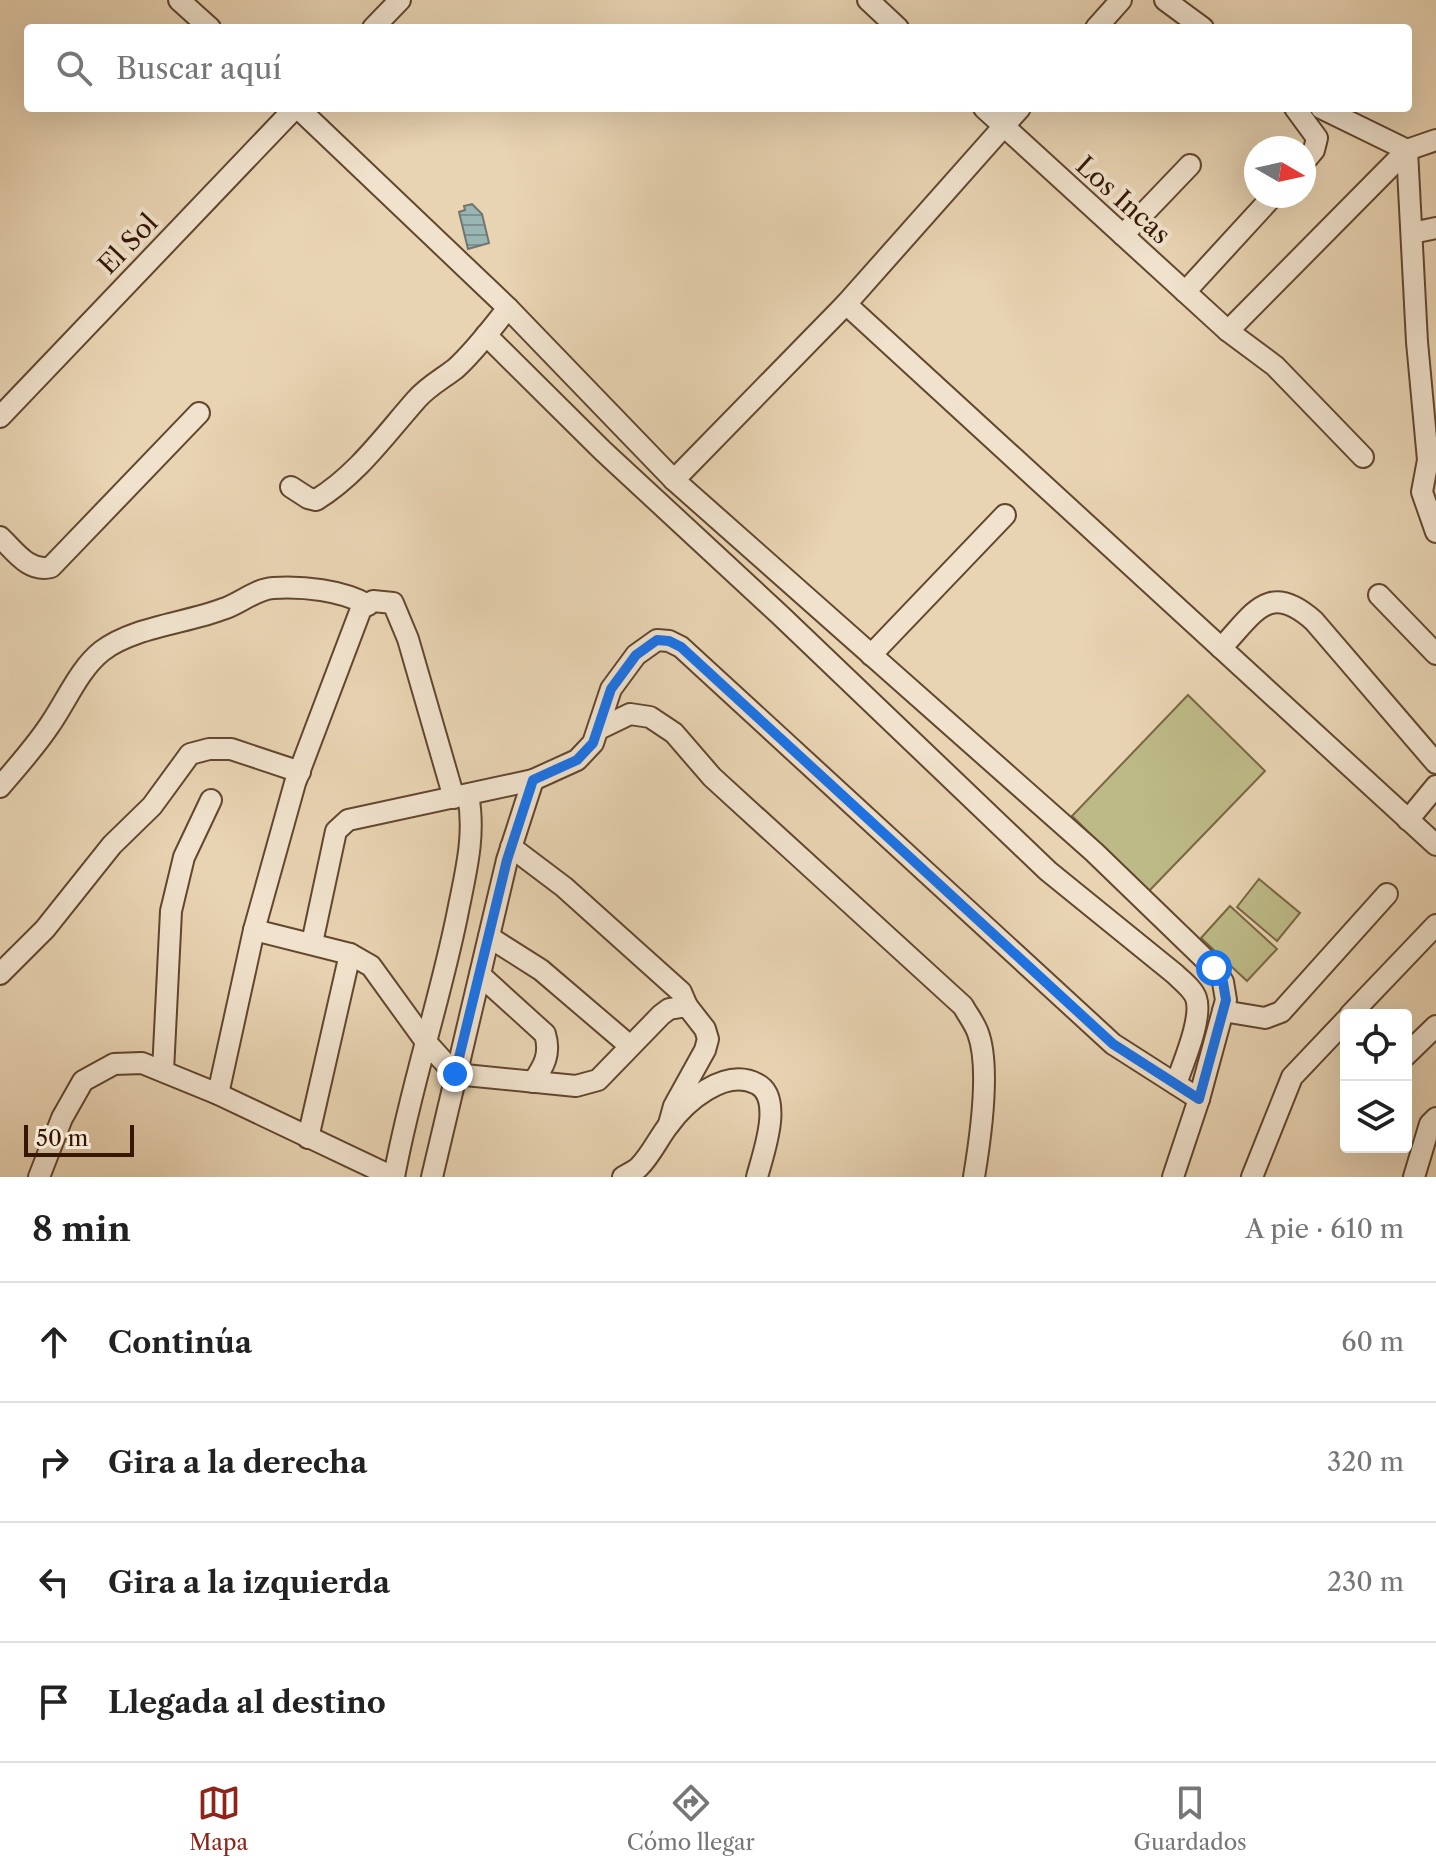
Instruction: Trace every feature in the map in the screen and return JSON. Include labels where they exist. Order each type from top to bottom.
[{"type":"street","points":[[179,0],[206,24]]},
{"type":"street","points":[[377,24],[400,0]]},
{"type":"street","points":[[868,0],[894,24]]},
{"type":"street","points":[[1100,24],[1121,0]]},
{"type":"street","points":[[1165,0],[1198,24]]},
{"type":"street","name":"El Sol","points":[[0,417],[292,112]]},
{"type":"street","points":[[300,112],[508,308],[674,480],[1094,852],[1214,968],[1223,982],[1226,1000],[1199,1099],[1173,1177]]},
{"type":"street","name":"Los Incas","points":[[988,112],[1228,331],[1275,366],[1363,457]]},
{"type":"street","points":[[674,480],[846,304],[1016,112]]},
{"type":"street","points":[[1298,112],[1316,136]]},
{"type":"street","points":[[1329,112],[1407,150]]},
{"type":"street","points":[[1228,331],[1407,150],[1436,140]]},
{"type":"street","points":[[1407,150],[1417,342],[1428,460],[1422,492],[1436,532]]},
{"type":"street","points":[[1123,235],[1190,165]]},
{"type":"street","points":[[1185,292],[1262,208]]},
{"type":"street","points":[[1412,233],[1436,228]]},
{"type":"street","points":[[846,304],[1436,845]]},
{"type":"street","points":[[291,487],[316,500],[330,492],[354,471],[418,398],[455,368],[508,308]]},
{"type":"street","points":[[486,335],[603,451],[1048,871],[1193,992],[1198,1014],[1176,1084]]},
{"type":"street","points":[[0,537],[33,568],[41,570],[51,567],[199,413]]},
{"type":"street","points":[[871,655],[1005,515]]},
{"type":"street","points":[[0,787],[48,727],[82,675],[101,652],[116,643],[183,619],[222,610],[269,588],[298,588],[338,594],[357,598],[368,605]]},
{"type":"street","points":[[1379,595],[1436,654]]},
{"type":"street","points":[[1221,648],[1260,608],[1272,601],[1284,600],[1299,607],[1436,762]]},
{"type":"street","points":[[39,1177],[62,1118],[83,1081],[114,1064],[142,1063],[218,1094],[394,1177],[411,1094],[444,976],[471,843],[461,796],[393,603],[373,601],[361,609],[300,772],[254,930],[218,1094]]},
{"type":"street","points":[[312,943],[336,831],[348,820],[533,780],[577,760],[593,743],[611,689],[636,655],[657,640],[669,641],[681,647],[1113,1044],[1199,1099]]},
{"type":"street","points":[[599,729],[630,714],[650,717],[674,733],[712,777],[963,1006],[979,1034],[983,1072],[981,1134],[974,1177]]},
{"type":"street","points":[[0,974],[45,929],[112,845],[152,806],[190,754],[209,749],[231,749],[300,772]]},
{"type":"street","points":[[432,1177],[511,847],[533,780]]},
{"type":"street","points":[[1408,820],[1436,786]]},
{"type":"street","points":[[163,1071],[171,911],[184,857],[211,800]]},
{"type":"street","points":[[511,847],[564,887],[681,992],[687,1006],[705,1029],[708,1039],[705,1050],[674,1106],[669,1124]]},
{"type":"street","points":[[1223,1011],[1265,1018],[1281,1012],[1387,894]]},
{"type":"street","points":[[1356,1009],[1436,925]]},
{"type":"street","points":[[254,930],[350,954],[371,966],[426,1042],[455,1074],[576,1086],[598,1080],[669,1009],[687,1006]]},
{"type":"street","points":[[489,937],[541,970],[630,1046]]},
{"type":"street","points":[[308,1138],[350,954]]},
{"type":"street","points":[[480,975],[545,1034],[549,1046],[545,1065],[533,1082]]},
{"type":"street","points":[[1252,1177],[1292,1077],[1340,1026]]},
{"type":"street","points":[[1412,1049],[1436,1026]]},
{"type":"street","points":[[623,1177],[638,1167],[669,1124],[693,1099],[718,1085],[740,1078],[759,1085],[768,1096],[771,1127],[757,1177]]},
{"type":"street","points":[[1414,1177],[1430,1124],[1436,1118]]},
{"type":"shaded area","points":[[1188,695],[1265,771],[1149,891],[1072,816]]},
{"type":"shaded area","points":[[1259,879],[1300,913],[1277,941],[1237,907]]},
{"type":"shaded area","points":[[1230,906],[1277,949],[1247,981],[1201,938]]},
{"type":"water","points":[[472,204],[482,214],[489,243],[468,249],[459,212],[465,210],[464,206]]},
{"type":"route","points":[[455,1074],[485,958],[496,901],[533,780],[577,760],[593,743],[611,689],[636,655],[657,640],[681,647],[1113,1044],[1199,1099],[1226,1000],[1223,982],[1214,968]]}]
